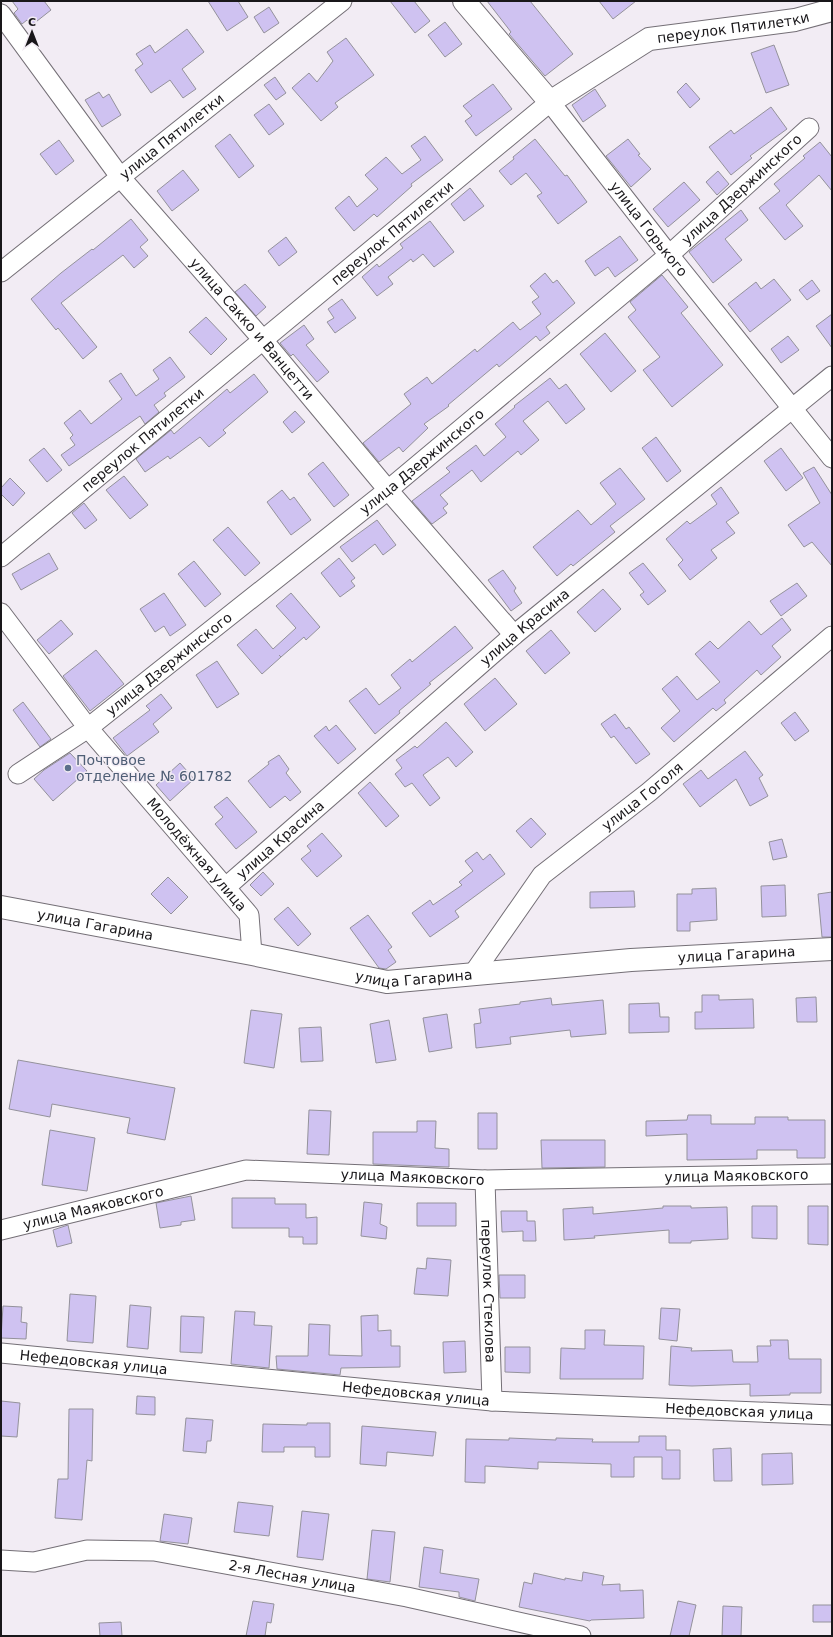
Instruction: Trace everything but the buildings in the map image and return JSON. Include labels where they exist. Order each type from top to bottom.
[{"type":"main road","name":"улица Горького","points":[[464,1],[550,102]]},
{"type":"main road","name":"переулок Пятилетки","points":[[550,102],[649,39],[795,20],[832,10]]},
{"type":"main road","name":"улица Гагарина","points":[[1,907],[252,954],[387,982],[631,960],[832,949]]},
{"type":"street","name":"улица Пятилетки","points":[[1,272],[342,1]]},
{"type":"street","name":"улица Сакко и Ванцетти","points":[[1,14],[121,178],[263,340],[388,490],[514,635]]},
{"type":"street","name":"улица Горького","points":[[550,102],[668,255],[832,458]]},
{"type":"street","name":"переулок Пятилетки","points":[[1,557],[550,102]]},
{"type":"street","name":"улица Дзержинского","points":[[18,774],[88,728],[388,490],[668,255],[809,128]]},
{"type":"street","name":"улица Красина","points":[[226,887],[514,635],[832,376]]},
{"type":"street","name":"Молодёжная улица","points":[[1,613],[88,728],[249,915],[252,954]]},
{"type":"street","name":"улица Гоголя","points":[[473,974],[542,875],[649,792],[832,636]]},
{"type":"street","name":"улица Маяковского","points":[[1,1230],[246,1170],[485,1180],[832,1174]]},
{"type":"street","name":"переулок Стеклова","points":[[485,1180],[492,1401]]},
{"type":"street","name":"Нефедовская улица","points":[[1,1353],[492,1401],[832,1415]]},
{"type":"street","name":"2-я Лесная улица","points":[[1,1560],[34,1562],[87,1550],[154,1551],[407,1597],[581,1636]]},
{"type":"place","name":"Почтовое отделение № 601782","points":[[68,768]]}]
